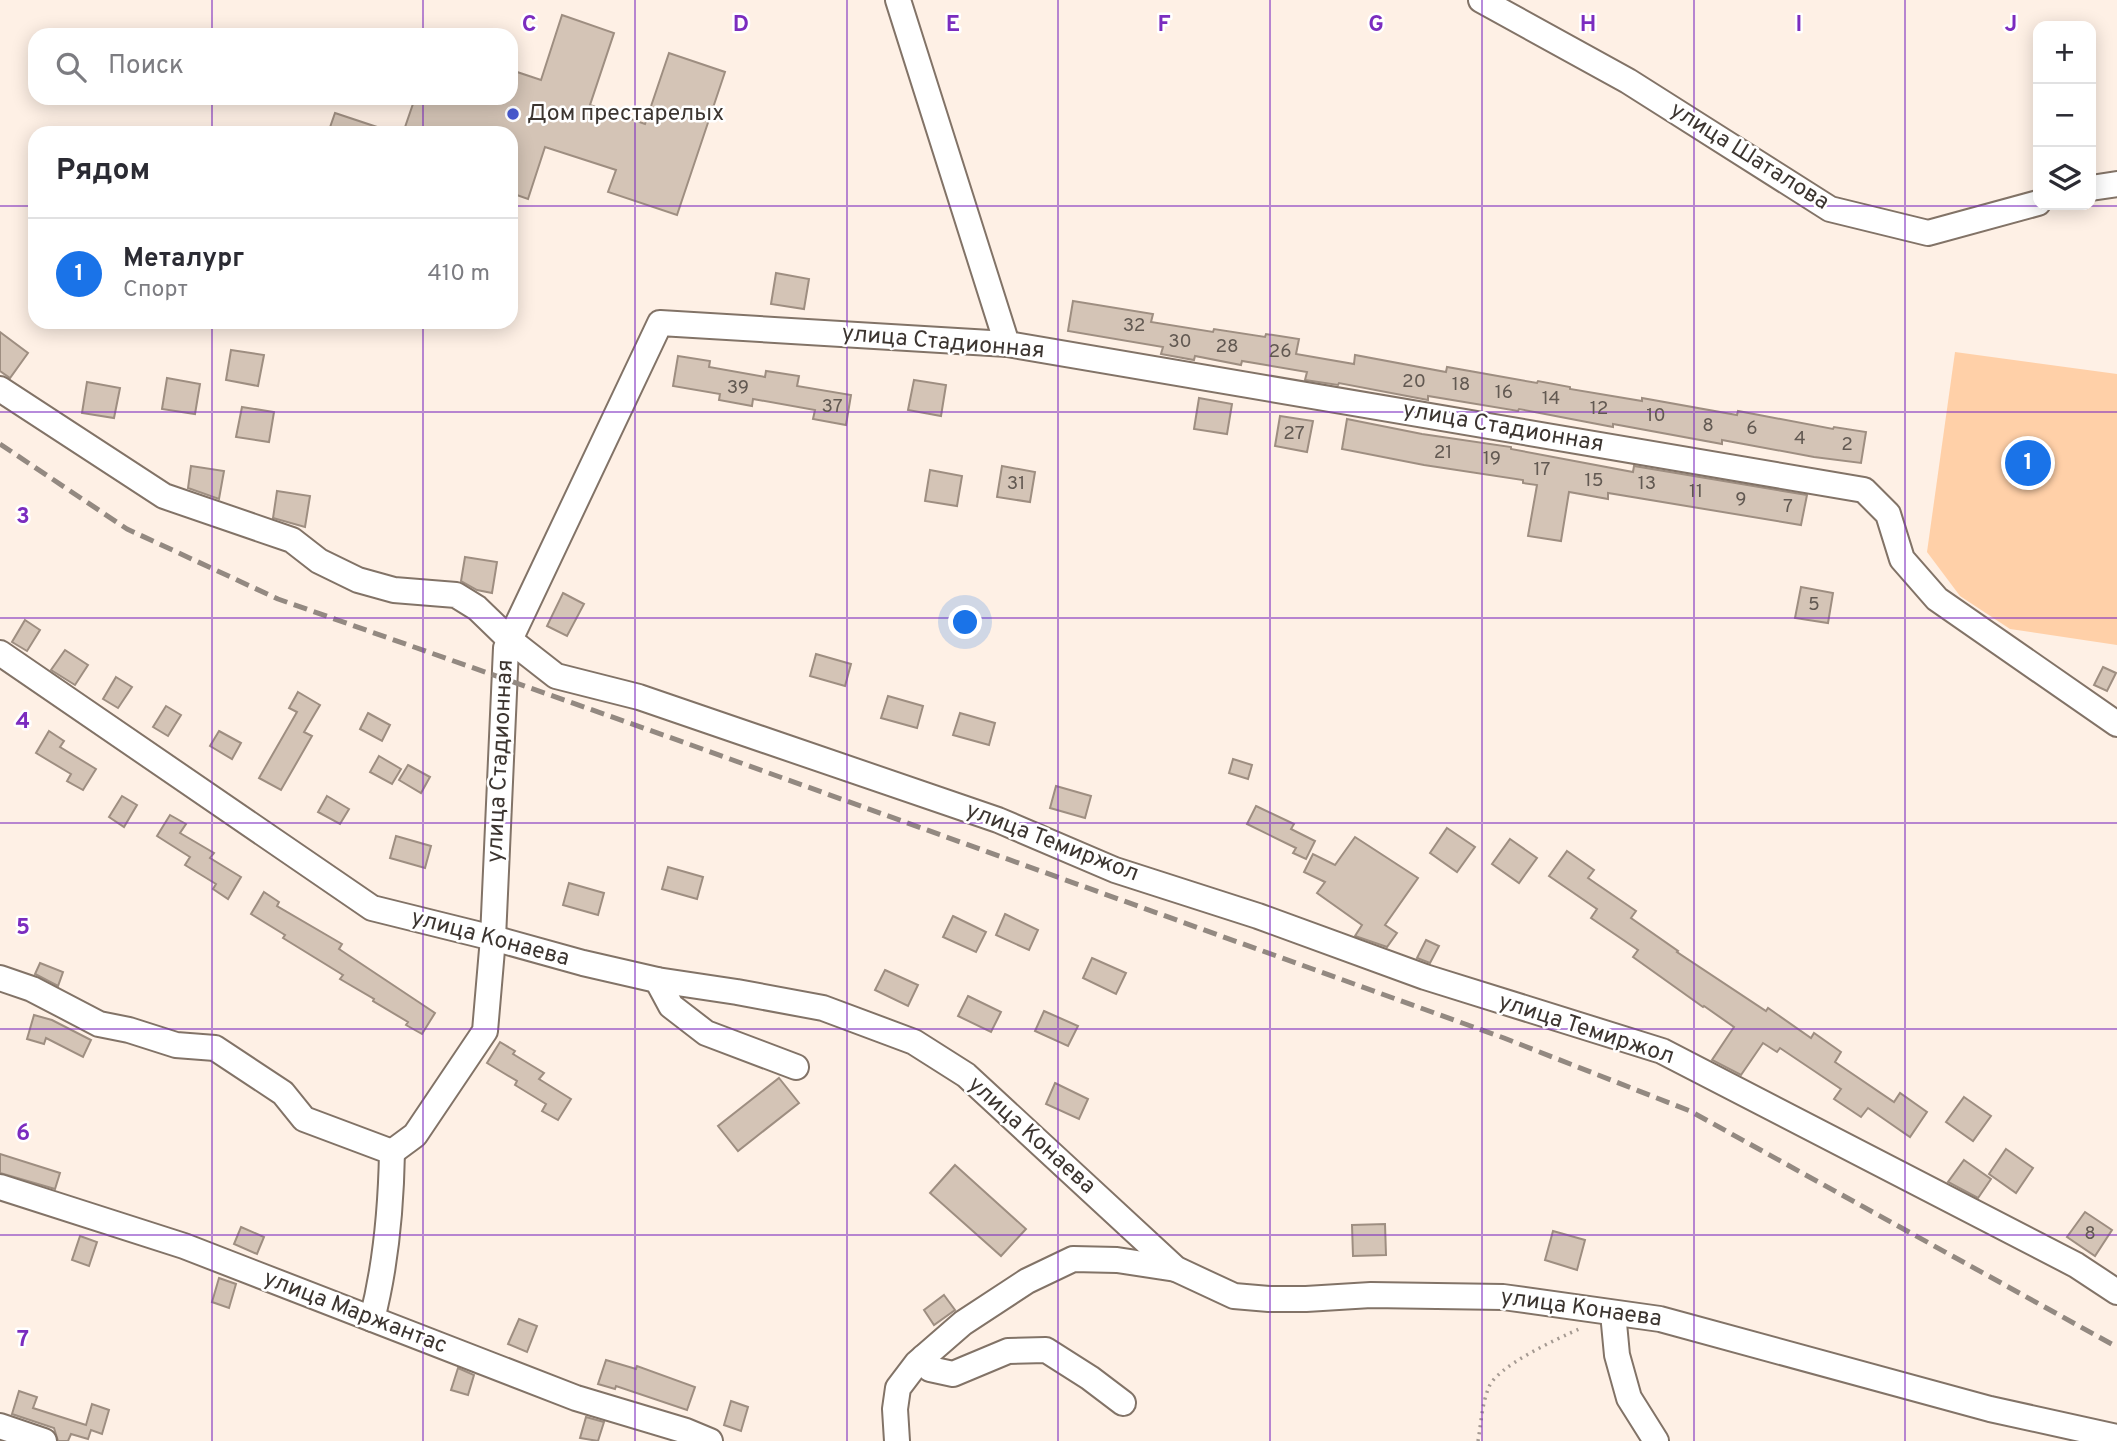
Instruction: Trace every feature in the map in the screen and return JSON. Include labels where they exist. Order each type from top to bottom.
[{"type":"street","points":[[898,0],[1007,344]]},
{"type":"street","name":"улица Шаталова","points":[[1481,0],[1628,81],[1830,209],[1928,233],[2033,204]]},
{"type":"street","points":[[2096,187],[2117,184]]},
{"type":"street","name":"улица Стадионная","points":[[392,1152],[415,1135],[485,1031],[493,938],[506,648],[660,323],[1007,344],[1864,490],[1888,514],[1902,559],[1937,599],[2117,724]]},
{"type":"street","name":"улица Темиржол","points":[[0,389],[164,496],[292,540],[319,561],[358,580],[394,590],[456,595],[477,608],[510,640],[556,676],[652,701],[998,820],[1115,870],[1258,916],[1425,977],[1662,1051],[2076,1265],[2117,1292]]},
{"type":"street","name":"улица Конаева","points":[[0,653],[372,908],[657,980],[823,1008],[914,1042],[966,1075],[1176,1269],[1234,1296],[1306,1300],[1371,1294],[1503,1297],[1661,1319],[1990,1409],[2117,1437]]},
{"type":"street","points":[[0,978],[32,989],[99,1024],[129,1030],[176,1045],[215,1048],[283,1093],[304,1119],[392,1152],[381,1283],[372,1319]]},
{"type":"street","points":[[657,980],[671,1006],[706,1033],[796,1067]]},
{"type":"street","name":"улица Маржантас","points":[[0,1187],[184,1246],[576,1398],[710,1441]]},
{"type":"street","points":[[897,1441],[895,1409],[898,1388],[924,1357],[963,1324],[1027,1281],[1073,1259],[1117,1260],[1176,1269]]},
{"type":"street","points":[[1613,1313],[1617,1355],[1629,1398],[1656,1441]]},
{"type":"street","points":[[924,1357],[930,1369],[953,1374],[1008,1351],[1046,1350],[1123,1403]]},
{"type":"street","points":[[0,1426],[44,1441]]},
{"type":"path","points":[[1478,1441],[1489,1387],[1497,1374],[1549,1343],[1581,1328]]},
{"type":"shaded area","points":[[1955,352],[2117,374],[2117,645],[2010,629],[1960,596],[1927,552]]},
{"type":"building","name":"Дом престарелых","points":[[562,15],[614,33],[590,105],[645,124],[669,53],[725,72],[677,215],[608,192],[616,170],[545,147],[528,199],[518,195],[518,126],[405,126],[413,105],[518,105],[518,72],[541,80]]},
{"type":"building","points":[[335,113],[374,126],[330,126]]},
{"type":"building","points":[[776,273],[809,279],[804,309],[771,304]]},
{"type":"building","points":[[1073,301],[1153,314],[1151,322],[1213,332],[1214,329],[1299,339],[1296,354],[1354,364],[1355,355],[1446,372],[1447,367],[1642,401],[1642,398],[1737,415],[1738,411],[1833,429],[1866,432],[1861,463],[1722,440],[1722,444],[1613,424],[1613,427],[1519,409],[1518,411],[1428,396],[1428,400],[1339,383],[1305,380],[1307,372],[1242,361],[1241,365],[1195,356],[1194,360],[1161,354],[1163,347],[1068,331]]},
{"type":"building","points":[[0,332],[28,353],[10,378],[0,371]]},
{"type":"building","points":[[231,350],[264,355],[258,386],[226,380]]},
{"type":"building","points":[[678,356],[710,361],[709,367],[765,377],[766,371],[799,376],[797,386],[851,395],[846,425],[813,419],[815,410],[753,399],[752,406],[719,400],[720,394],[673,386]]},
{"type":"building","points":[[167,378],[200,384],[195,414],[162,409]]},
{"type":"building","points":[[914,380],[946,385],[941,416],[908,410]]},
{"type":"building","points":[[87,382],[120,388],[114,418],[82,413]]},
{"type":"building","points":[[1199,398],[1232,404],[1227,434],[1194,429]]},
{"type":"building","points":[[242,407],[274,412],[269,442],[236,437]]},
{"type":"building","points":[[1280,416],[1313,421],[1307,452],[1275,446]]},
{"type":"building","points":[[1347,419],[1422,434],[1511,447],[1633,472],[1634,466],[1807,495],[1801,525],[1608,493],[1608,499],[1569,492],[1561,541],[1528,536],[1537,485],[1523,483],[1523,480],[1342,449]]},
{"type":"building","points":[[191,466],[224,471],[219,499],[188,488]]},
{"type":"building","points":[[1002,466],[1035,472],[1030,502],[997,497]]},
{"type":"building","points":[[930,470],[962,476],[957,506],[925,501]]},
{"type":"building","points":[[277,491],[310,496],[305,527],[273,518]]},
{"type":"building","points":[[465,557],[497,562],[492,593],[477,590],[461,581]]},
{"type":"building","points":[[1801,587],[1833,593],[1828,623],[1795,618]]},
{"type":"building","points":[[563,593],[584,604],[567,636],[547,626]]},
{"type":"building","points":[[25,620],[40,630],[27,651],[12,642]]},
{"type":"building","points":[[65,650],[88,665],[75,685],[51,670]]},
{"type":"building","points":[[816,654],[851,664],[845,686],[810,676]]},
{"type":"building","points":[[2103,667],[2116,673],[2107,691],[2094,685]]},
{"type":"building","points":[[116,677],[132,687],[118,708],[103,699]]},
{"type":"building","points":[[298,692],[320,705],[304,732],[312,736],[281,790],[259,778],[297,712],[289,708]]},
{"type":"building","points":[[888,696],[923,706],[917,728],[881,718]]},
{"type":"building","points":[[166,706],[181,715],[168,736],[153,727]]},
{"type":"building","points":[[368,713],[390,725],[382,741],[360,729]]},
{"type":"building","points":[[960,713],[995,723],[989,745],[953,735]]},
{"type":"building","points":[[49,731],[64,741],[60,747],[96,769],[83,790],[67,781],[71,774],[36,753]]},
{"type":"building","points":[[219,731],[241,743],[232,759],[210,746]]},
{"type":"building","points":[[379,756],[401,769],[392,784],[370,772]]},
{"type":"building","points":[[1233,759],[1252,765],[1248,779],[1229,773]]},
{"type":"building","points":[[408,765],[430,777],[421,793],[399,780]]},
{"type":"building","points":[[1056,786],[1091,796],[1085,818],[1050,808]]},
{"type":"building","points":[[122,796],[137,805],[124,827],[109,817]]},
{"type":"building","points":[[327,796],[349,809],[340,824],[318,812]]},
{"type":"building","points":[[1256,806],[1294,824],[1291,829],[1315,841],[1306,859],[1293,853],[1296,848],[1247,824]]},
{"type":"building","points":[[170,815],[186,824],[180,833],[214,853],[210,858],[241,877],[228,899],[213,889],[216,884],[185,865],[190,857],[157,836]]},
{"type":"building","points":[[1447,828],[1475,847],[1457,872],[1430,853]]},
{"type":"building","points":[[396,836],[431,846],[425,868],[390,858]]},
{"type":"building","points":[[1355,837],[1418,878],[1385,925],[1397,933],[1387,947],[1355,936],[1362,925],[1317,893],[1325,882],[1304,872],[1313,854],[1335,865]]},
{"type":"building","points":[[1510,839],[1537,858],[1519,883],[1492,864]]},
{"type":"building","points":[[1567,851],[1594,870],[1588,878],[1636,911],[1631,918],[1677,952],[1811,1038],[1814,1033],[1841,1052],[1835,1062],[1894,1102],[1900,1093],[1927,1112],[1910,1137],[1868,1108],[1861,1117],[1834,1099],[1841,1089],[1780,1048],[1777,1052],[1763,1043],[1741,1075],[1712,1060],[1734,1027],[1633,957],[1638,950],[1591,918],[1597,909],[1549,876]]},
{"type":"building","points":[[668,867],[703,877],[697,899],[662,889]]},
{"type":"building","points":[[569,883],[604,893],[598,915],[563,905]]},
{"type":"building","points":[[264,892],[279,902],[277,906],[342,944],[339,949],[435,1013],[422,1034],[406,1025],[408,1022],[373,1001],[374,999],[340,979],[343,975],[283,938],[285,935],[251,914]]},
{"type":"building","points":[[1005,914],[1038,930],[1029,950],[996,935]]},
{"type":"building","points":[[953,916],[986,932],[976,952],[943,937]]},
{"type":"building","points":[[1426,940],[1439,946],[1430,963],[1417,958]]},
{"type":"building","points":[[1092,958],[1126,973],[1116,994],[1083,978]]},
{"type":"building","points":[[40,963],[63,972],[58,986],[35,974]]},
{"type":"building","points":[[885,970],[918,985],[908,1006],[875,990]]},
{"type":"building","points":[[968,996],[1001,1012],[991,1032],[958,1016]]},
{"type":"building","points":[[1044,1011],[1078,1026],[1068,1046],[1035,1031]]},
{"type":"building","points":[[34,1015],[52,1020],[91,1040],[83,1057],[46,1038],[44,1044],[27,1039]]},
{"type":"building","points":[[500,1042],[515,1051],[513,1054],[544,1073],[539,1079],[571,1099],[558,1120],[542,1111],[546,1104],[515,1085],[517,1081],[487,1063]]},
{"type":"building","points":[[779,1078],[799,1103],[738,1151],[718,1126]]},
{"type":"building","points":[[1055,1083],[1088,1099],[1079,1119],[1046,1104]]},
{"type":"building","points":[[1964,1097],[1991,1116],[1973,1141],[1946,1122]]},
{"type":"building","points":[[2006,1149],[2033,1168],[2016,1193],[1989,1174]]},
{"type":"building","points":[[0,1154],[60,1173],[55,1189],[0,1173]]},
{"type":"building","points":[[1964,1160],[1991,1179],[1978,1198],[1948,1182]]},
{"type":"building","points":[[955,1165],[1026,1229],[1001,1256],[930,1193]]},
{"type":"building","points":[[2085,1212],[2112,1230],[2095,1256],[2067,1237]]},
{"type":"building","points":[[1385,1224],[1386,1255],[1353,1256],[1352,1225]]},
{"type":"building","points":[[241,1227],[264,1237],[257,1254],[234,1244]]},
{"type":"building","points":[[1553,1231],[1585,1240],[1577,1270],[1545,1260]]},
{"type":"building","points":[[80,1236],[97,1242],[89,1266],[72,1260]]},
{"type":"building","points":[[219,1278],[236,1284],[229,1308],[212,1302]]},
{"type":"building","points":[[944,1295],[955,1310],[934,1325],[924,1310]]},
{"type":"building","points":[[519,1319],[537,1326],[527,1352],[508,1344]]},
{"type":"building","points":[[606,1360],[636,1369],[637,1366],[695,1387],[687,1410],[616,1386],[615,1389],[598,1384]]},
{"type":"building","points":[[458,1368],[474,1375],[468,1395],[451,1390]]},
{"type":"building","points":[[19,1391],[37,1397],[33,1408],[86,1425],[92,1404],[109,1410],[102,1434],[91,1430],[88,1439],[71,1434],[68,1441],[58,1441],[54,1428],[12,1414]]},
{"type":"building","points":[[731,1401],[748,1407],[741,1431],[724,1425]]},
{"type":"building","points":[[586,1417],[604,1422],[598,1441],[580,1438]]},
{"type":"railway","points":[[0,444],[127,529],[278,599],[1504,1038],[1690,1111],[2117,1347]]},
{"type":"place","name":"Дом престарелых","points":[[513,114]]},
{"type":"place","name":"Металург","points":[[2028,463]]}]
